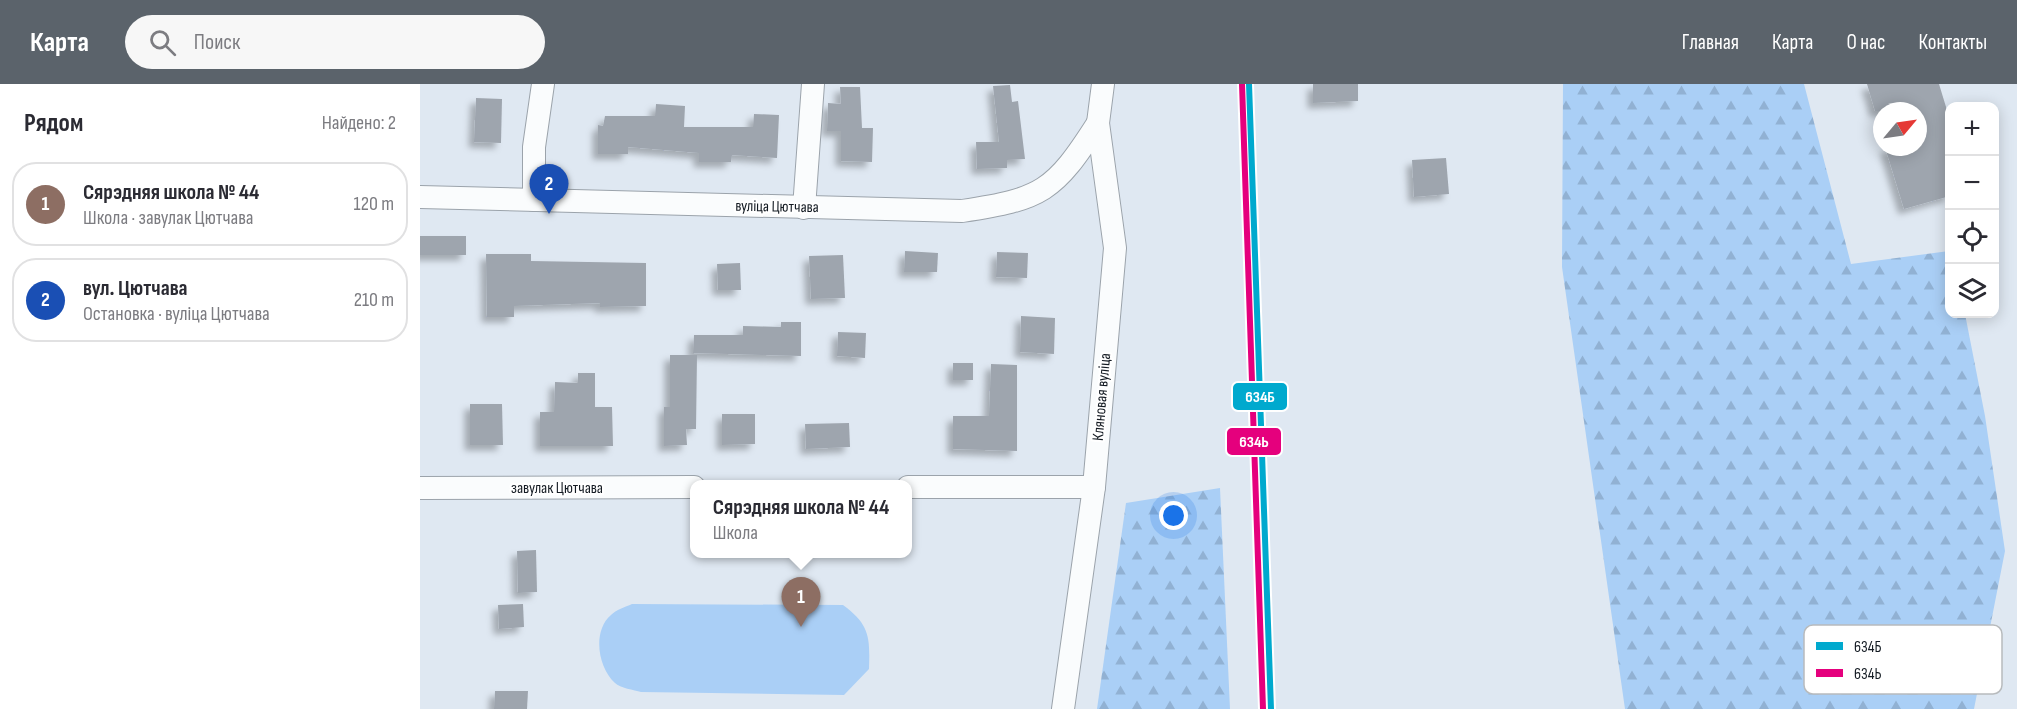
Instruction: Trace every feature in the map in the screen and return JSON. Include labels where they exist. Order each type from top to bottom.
[{"type":"street","points":[[534,200],[534,147],[543,84]]},
{"type":"street","points":[[804,208],[813,84]]},
{"type":"street","name":"Кляновая вуліца","points":[[1063,709],[1094,487],[1115,248],[1098,123],[1103,84]]},
{"type":"street","name":"вуліца Цютчава","points":[[420,197],[962,211],[1015,203],[1047,188],[1074,160],[1098,123]]},
{"type":"street","name":"завулак Цютчава","points":[[420,488],[690,487]]},
{"type":"street","points":[[912,487],[1094,487]]},
{"type":"green space","points":[[1563,84],[1804,84],[1851,264],[1945,252],[1945,318],[1966,318],[1985,416],[2005,551],[1990,625],[1804,625],[1804,694],[1977,694],[1974,709],[1625,709],[1562,267]]},
{"type":"green space","points":[[1220,488],[1230,709],[1097,709],[1126,503]]},
{"type":"green space","points":[[632,604],[843,605],[859,619],[866,632],[869,669],[844,695],[641,692],[627,689],[615,683],[609,676],[601,659],[599,640],[601,630],[611,615]]},
{"type":"building","points":[[1313,84],[1358,84],[1358,101],[1313,103]]},
{"type":"building","points":[[1867,84],[1939,84],[1945,104],[1945,197],[1904,209],[1888,156],[1927,156],[1927,102],[1873,102],[1873,104]]},
{"type":"building","points":[[1010,85],[1012,102],[1018,101],[1025,159],[1007,160],[1007,168],[977,169],[976,142],[999,142],[993,86]]},
{"type":"building","points":[[840,87],[860,87],[862,128],[873,128],[872,162],[841,161],[841,131],[827,131],[828,103],[841,104]]},
{"type":"building","points":[[476,98],[502,99],[501,143],[474,142]]},
{"type":"building","points":[[656,104],[685,106],[684,127],[753,127],[754,114],[779,115],[777,158],[732,155],[731,162],[699,162],[699,153],[628,147],[628,154],[598,154],[598,125],[603,126],[605,116],[655,116]]},
{"type":"building","points":[[1446,158],[1449,194],[1414,197],[1412,160]]},
{"type":"building","points":[[420,236],[466,236],[466,255],[420,255]]},
{"type":"building","points":[[905,251],[938,253],[937,272],[904,272]]},
{"type":"building","points":[[997,252],[1028,253],[1027,278],[996,277]]},
{"type":"building","points":[[486,254],[531,254],[531,261],[646,263],[646,306],[600,307],[600,303],[514,306],[514,317],[487,317]]},
{"type":"building","points":[[843,255],[845,298],[811,299],[809,256]]},
{"type":"building","points":[[740,263],[741,290],[718,290],[717,264]]},
{"type":"building","points":[[1021,316],[1055,318],[1054,354],[1020,352]]},
{"type":"building","points":[[781,322],[801,322],[801,356],[693,353],[694,335],[743,335],[743,326],[781,327]]},
{"type":"building","points":[[838,332],[866,333],[865,358],[837,356]]},
{"type":"building","points":[[670,355],[697,355],[696,429],[686,429],[687,445],[664,446],[664,407],[670,407]]},
{"type":"building","points":[[953,363],[973,363],[973,380],[953,380]]},
{"type":"building","points":[[991,364],[1017,365],[1017,451],[953,449],[953,416],[989,416]]},
{"type":"building","points":[[578,373],[595,373],[595,407],[612,407],[613,446],[540,446],[540,412],[554,412],[555,382],[578,383]]},
{"type":"building","points":[[470,404],[502,404],[503,445],[470,445]]},
{"type":"building","points":[[722,414],[755,414],[755,444],[722,445]]},
{"type":"building","points":[[849,423],[850,447],[806,449],[805,424]]},
{"type":"building","points":[[536,550],[537,592],[518,593],[517,551]]},
{"type":"building","points":[[523,604],[524,627],[499,629],[498,605]]},
{"type":"building","points":[[495,691],[528,691],[527,709],[494,709]]},
{"type":"transit line","name":"634Ь","points":[[1242,84],[1263,709]]},
{"type":"transit line","name":"634Б","points":[[1249,84],[1271,709]]},
{"type":"place","name":"вул. Цютчава","points":[[549,214]]},
{"type":"place","name":"Сярэдняя школа № 44","points":[[801,627]]}]
